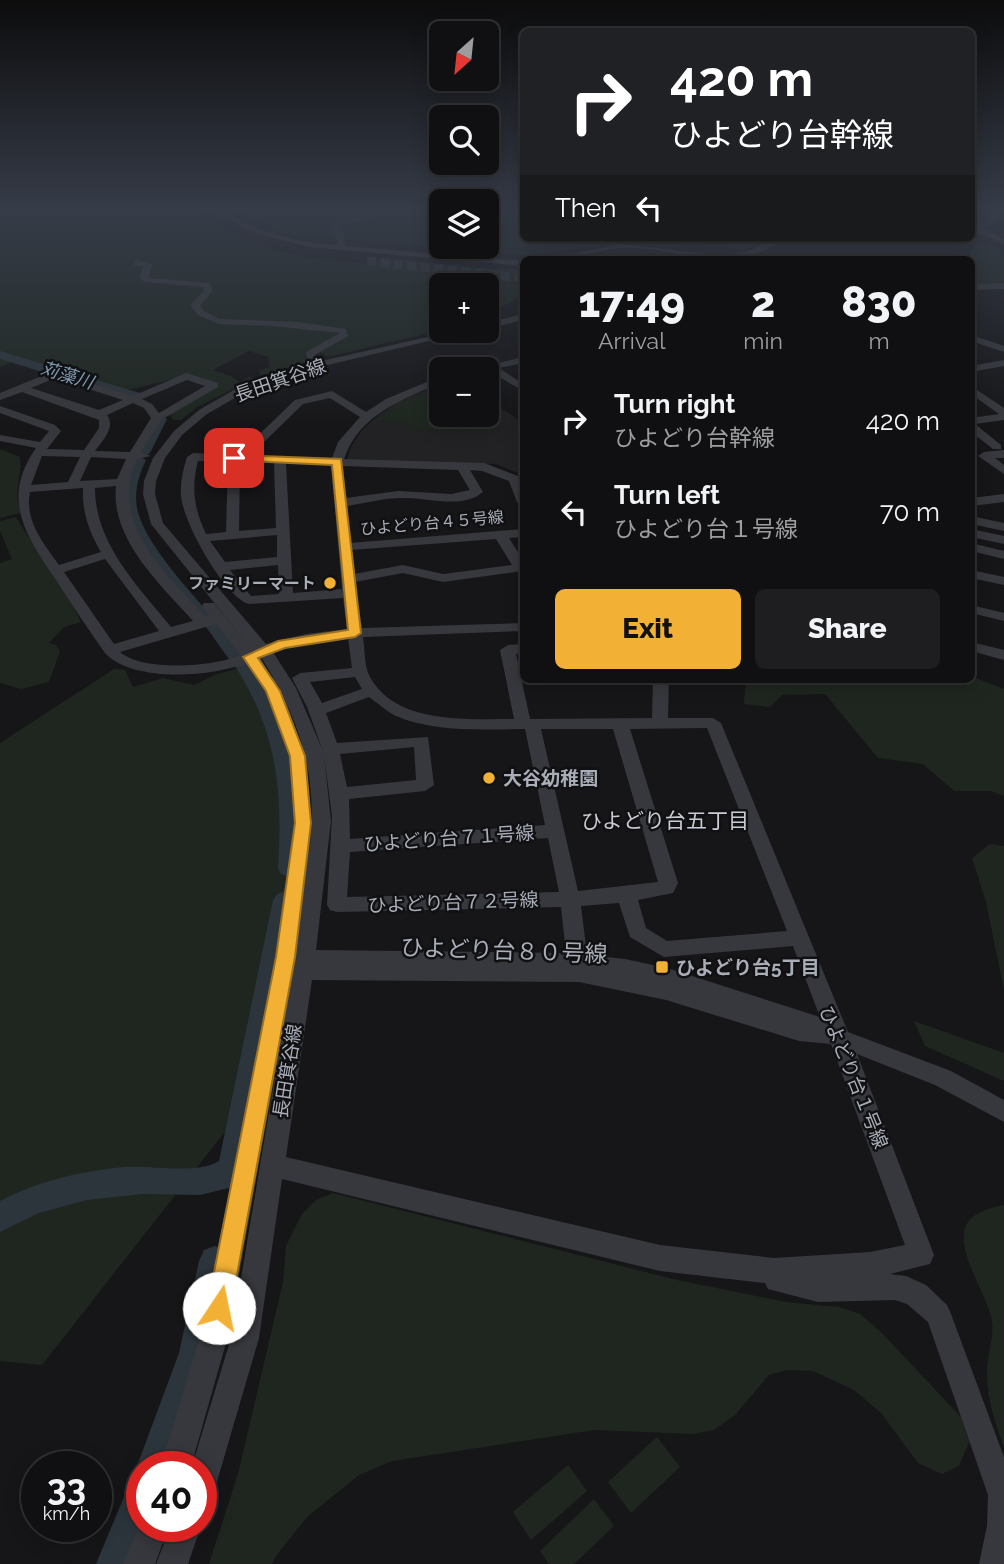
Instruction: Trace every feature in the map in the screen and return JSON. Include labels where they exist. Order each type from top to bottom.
[{"type":"street","points":[[160,281],[207,285],[209,291],[197,302],[196,309],[217,320],[343,331],[345,334],[340,339],[310,354],[312,363]]},
{"type":"street","points":[[975,288],[1004,287]]},
{"type":"street","points":[[499,321],[520,317]]},
{"type":"street","name":"長田箕谷線","points":[[260,654],[219,618],[147,527],[139,494],[140,481],[169,432],[216,398],[257,380],[312,363],[429,336]]},
{"type":"street","name":"長田箕谷線","points":[[211,1451],[245,1338],[273,1165],[294,965],[303,823],[297,756],[260,654],[157,524],[149,494],[154,457],[202,412],[261,382],[312,366],[429,339]]},
{"type":"street","points":[[975,340],[1004,349]]},
{"type":"street","points":[[499,365],[520,361]]},
{"type":"street","points":[[975,368],[1004,363]]},
{"type":"street","points":[[987,365],[1004,377]]},
{"type":"street","points":[[0,397],[54,374],[132,399],[148,406],[157,418]]},
{"type":"street","points":[[499,375],[520,386]]},
{"type":"street","points":[[100,414],[186,376],[214,385],[157,418],[122,482],[123,506],[128,528],[142,550],[202,622]]},
{"type":"street","points":[[337,461],[344,442],[367,416],[390,401],[429,384]]},
{"type":"street","points":[[21,388],[100,414],[105,419],[105,428],[72,486]]},
{"type":"street","points":[[975,391],[1004,415]]},
{"type":"street","points":[[253,458],[256,444],[299,402],[332,394],[358,413],[367,416]]},
{"type":"street","points":[[0,409],[51,427],[55,431],[41,449],[23,489],[22,500],[29,531],[116,660],[135,667],[208,668],[260,654],[355,636],[520,627]]},
{"type":"street","points":[[975,423],[1004,415]]},
{"type":"street","points":[[975,427],[1002,449]]},
{"type":"street","points":[[0,438],[41,449],[154,457]]},
{"type":"street","points":[[975,450],[1002,449]]},
{"type":"street","points":[[1002,449],[984,456],[1004,470]]},
{"type":"street","name":"ひよどり台４５号線","points":[[202,538],[189,516],[186,495],[187,471],[193,457],[484,467],[514,479],[520,494]]},
{"type":"street","points":[[232,535],[234,458]]},
{"type":"street","points":[[280,459],[286,597]]},
{"type":"street","name":"ひよどり台１号線","points":[[273,1165],[660,1258],[774,1271],[870,1265],[921,1255],[840,1038],[713,723],[527,724],[435,721],[401,712],[371,691],[360,671],[344,547],[337,461]]},
{"type":"street","points":[[340,503],[405,494],[442,497],[471,495],[477,492],[462,466]]},
{"type":"street","points":[[23,489],[122,482]]},
{"type":"street","points":[[89,484],[87,498],[90,519],[110,554],[168,633]]},
{"type":"street","points":[[975,493],[985,500]]},
{"type":"street","points":[[975,501],[1004,498]]},
{"type":"street","points":[[975,521],[1004,527]]},
{"type":"street","points":[[283,531],[202,538],[243,597],[249,600],[286,597],[349,586],[402,569],[443,578],[519,568],[500,535]]},
{"type":"street","name":"ひよどり台４５号線","points":[[344,547],[520,533]]},
{"type":"street","points":[[975,534],[1004,540]]},
{"type":"street","points":[[975,548],[1004,555]]},
{"type":"street","points":[[57,570],[110,554]]},
{"type":"street","points":[[222,567],[285,560]]},
{"type":"street","points":[[975,575],[1004,581]]},
{"type":"street","points":[[975,610],[1004,617]]},
{"type":"street","points":[[110,650],[219,618]]},
{"type":"street","points":[[355,636],[520,634]]},
{"type":"street","points":[[978,647],[1004,642]]},
{"type":"street","points":[[978,647],[1004,655]]},
{"type":"street","points":[[520,649],[508,650],[555,831],[570,899],[579,967]]},
{"type":"street","points":[[342,846],[341,794],[333,749],[319,710],[300,678],[360,671]]},
{"type":"street","points":[[660,723],[661,683]]},
{"type":"street","points":[[319,710],[371,691]]},
{"type":"street","name":"ひよどり台７２号線","points":[[342,846],[337,905],[570,899],[660,891],[666,888],[668,883],[621,724]]},
{"type":"street","points":[[333,749],[422,741],[425,785],[341,794]]},
{"type":"street","name":"ひよどり台７１号線","points":[[342,846],[555,831]]},
{"type":"street","points":[[627,895],[637,932],[664,949],[798,938]]},
{"type":"street","name":"長田箕谷線","points":[[180,1451],[214,1336],[294,965]]},
{"type":"street","name":"ひよどり台８０号線","points":[[294,965],[579,967],[799,1032],[840,1038],[943,1078],[1004,1112]]},
{"type":"street","points":[[774,1271],[778,1280],[797,1287],[841,1289],[895,1285],[921,1297],[938,1314],[1003,1495],[1002,1526],[995,1564]]},
{"type":"street","points":[[139,1564],[147,1542]]},
{"type":"street","points":[[172,1564],[180,1542]]},
{"type":"shaded area","points":[[0,281],[429,281],[429,333],[328,357],[320,352],[306,362],[260,376],[260,370],[270,367],[268,357],[249,351],[213,370],[240,382],[248,377],[255,378],[197,407],[181,420],[173,420],[170,414],[216,384],[178,378],[122,389],[14,361],[0,367]]},
{"type":"shaded area","points":[[499,281],[520,281],[520,297],[499,308]]},
{"type":"shaded area","points":[[975,281],[1004,281],[975,284]]},
{"type":"shaded area","points":[[429,389],[429,427],[499,427],[499,406],[520,421],[520,474],[496,464],[347,460],[352,445],[363,429],[398,402]]},
{"type":"shaded area","points":[[429,392],[429,427],[487,427],[496,433],[410,429],[411,424],[376,420],[406,400]]},
{"type":"shaded area","points":[[0,449],[20,457],[17,497],[21,513],[0,518]]},
{"type":"shaded area","points":[[16,517],[81,622],[64,627],[49,643],[56,645],[60,651],[49,682],[21,689],[0,683],[0,563],[12,559],[0,531],[0,521]]},
{"type":"shaded area","points":[[241,668],[266,695],[294,789],[302,940],[293,1045],[42,1365],[0,1361],[0,743],[114,669],[125,670],[133,687],[163,678],[194,685],[217,674]]},
{"type":"shaded area","points":[[975,678],[1004,689],[1004,796],[991,791],[954,791],[923,764],[878,758],[825,694],[782,695],[770,707],[744,704],[746,683],[975,683]]},
{"type":"shaded area","points":[[990,844],[1004,846],[1004,990],[986,902],[972,858]]},
{"type":"shaded area","points":[[914,1021],[1004,1053],[1004,1081],[925,1046]]},
{"type":"shaded area","points":[[333,1193],[677,1280],[786,1302],[839,1307],[860,1314],[882,1333],[961,1417],[969,1442],[959,1466],[942,1474],[918,1463],[881,1413],[854,1390],[813,1371],[787,1370],[769,1375],[735,1415],[714,1430],[693,1434],[594,1430],[392,1461],[359,1475],[307,1517],[272,1564],[209,1564],[238,1474],[283,1282],[286,1246],[302,1214],[316,1200]]},
{"type":"shaded area","points":[[1004,1205],[1004,1448],[992,1412],[987,1384],[991,1316],[966,1253],[964,1234],[973,1217],[984,1210]]},
{"type":"shaded area","points":[[657,1437],[680,1467],[631,1513],[608,1482]]},
{"type":"shaded area","points":[[568,1465],[587,1491],[531,1540],[513,1512]]},
{"type":"shaded area","points":[[594,1499],[614,1526],[574,1564],[549,1564],[540,1551]]},
{"type":"waterway","name":"苅藻川","points":[[0,355],[135,396]]},
{"type":"waterway","name":"苅藻川","points":[[144,451],[160,419]]},
{"type":"waterway","name":"苅藻川","points":[[139,460],[129,489],[132,519],[149,548],[205,617]]},
{"type":"waterway","name":"苅藻川","points":[[210,622],[236,656]]},
{"type":"waterway","name":"苅藻川","points":[[244,666],[270,712],[285,762],[291,815],[289,868]]},
{"type":"waterway","name":"苅藻川","points":[[231,1175],[285,900]]},
{"type":"waterway","points":[[0,1217],[33,1201],[87,1186],[142,1180],[211,1180],[231,1170]]},
{"type":"waterway","points":[[160,1451],[196,1353],[215,1261]]},
{"type":"waterway","points":[[115,1564],[126,1537]]},
{"type":"place","name":"ファミリーマート","points":[[330,583]]},
{"type":"place","name":"大谷幼稚園","points":[[489,778]]},
{"type":"place","name":"ひよどり台5丁目","points":[[662,967]]},
{"type":"district","name":"ひよどり台五丁目","points":[[665,820]]},
{"type":"route","points":[[219,1308],[286,957],[303,823],[297,756],[273,691],[250,657],[282,644],[355,633],[337,461],[234,458]]}]
